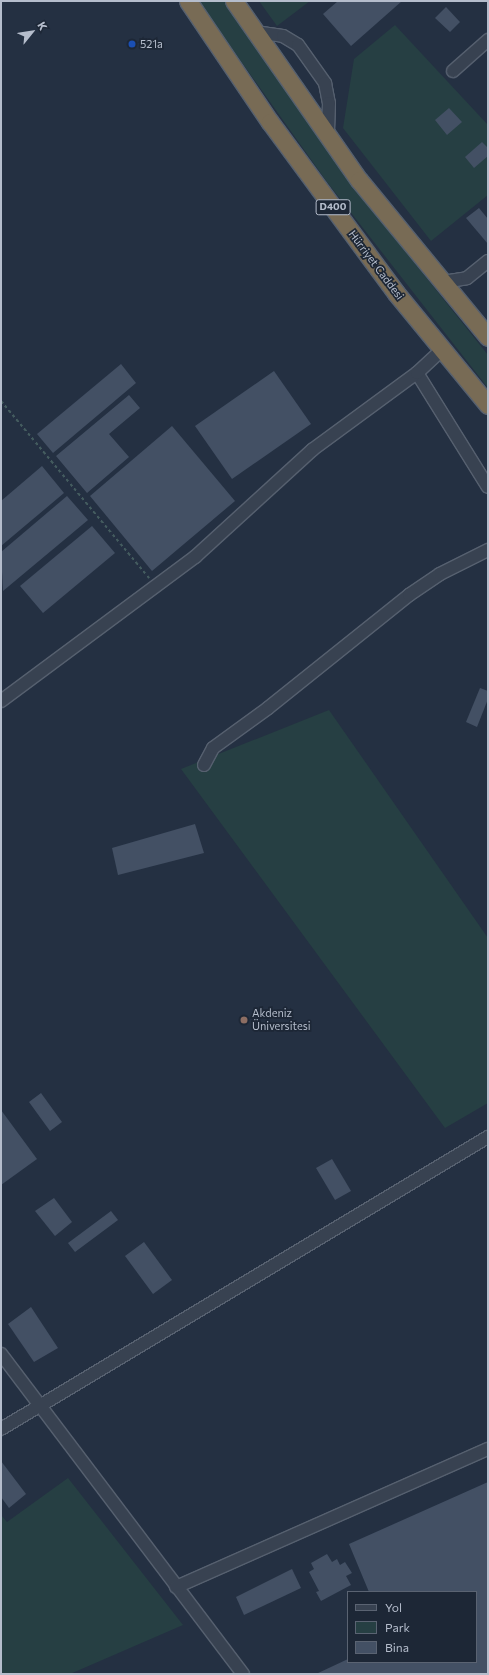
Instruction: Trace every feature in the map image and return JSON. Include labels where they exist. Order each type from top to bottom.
[{"type":"highway","name":"Hürriyet Caddesi","points":[[188,1],[270,122],[396,293],[488,405]]},
{"type":"highway","points":[[234,1],[359,180],[488,337]]},
{"type":"street","points":[[255,32],[283,36],[298,46],[325,83],[329,103],[328,135]]},
{"type":"street","points":[[453,71],[488,40]]},
{"type":"street","points":[[443,282],[467,278],[488,262]]},
{"type":"street","points":[[1,701],[195,557],[312,450],[417,372],[442,350]]},
{"type":"street","points":[[417,372],[488,487]]},
{"type":"street","points":[[204,765],[216,746],[268,708],[409,595],[445,571],[488,550]]},
{"type":"street","points":[[1,1429],[488,1136]]},
{"type":"street","points":[[1,1354],[243,1674]]},
{"type":"street","points":[[176,1587],[488,1449]]},
{"type":"path","points":[[1,401],[156,586]]},
{"type":"green space","points":[[198,1],[225,1],[370,207],[488,355],[488,388],[327,182]]},
{"type":"green space","points":[[259,1],[310,1],[277,26]]},
{"type":"green space","points":[[395,25],[488,125],[488,195],[431,241],[343,128],[354,59]]},
{"type":"green space","points":[[329,710],[488,938],[488,1103],[445,1128],[181,769]]},
{"type":"green space","points":[[68,1478],[183,1625],[70,1674],[1,1674],[1,1515],[7,1522]]},
{"type":"building","points":[[338,1],[402,1],[351,46],[323,14]]},
{"type":"building","points":[[446,7],[460,22],[450,32],[435,18]]},
{"type":"building","points":[[449,108],[462,122],[447,135],[435,120]]},
{"type":"building","points":[[482,142],[488,148],[488,156],[474,168],[465,157]]},
{"type":"building","points":[[479,208],[488,219],[488,244],[466,218]]},
{"type":"building","points":[[121,364],[136,383],[53,453],[37,434]]},
{"type":"building","points":[[274,371],[311,424],[232,479],[195,426]]},
{"type":"building","points":[[129,395],[140,408],[109,434],[129,457],[87,493],[56,456]]},
{"type":"building","points":[[172,426],[235,501],[152,571],[90,496]]},
{"type":"building","points":[[42,466],[64,493],[1,546],[1,501]]},
{"type":"building","points":[[67,496],[88,520],[3,591],[1,552]]},
{"type":"building","points":[[92,526],[115,553],[43,613],[20,586]]},
{"type":"building","points":[[480,688],[488,691],[488,699],[477,727],[466,722]]},
{"type":"building","points":[[195,824],[204,853],[118,875],[112,848]]},
{"type":"building","points":[[41,1093],[62,1122],[50,1131],[29,1102]]},
{"type":"building","points":[[1,1110],[37,1159],[1,1185]]},
{"type":"building","points":[[332,1159],[351,1191],[335,1200],[316,1168]]},
{"type":"building","points":[[54,1198],[72,1222],[55,1236],[35,1211]]},
{"type":"building","points":[[111,1211],[118,1220],[75,1252],[68,1243]]},
{"type":"building","points":[[144,1242],[172,1280],[153,1294],[125,1256]]},
{"type":"building","points":[[31,1307],[58,1348],[34,1362],[8,1324]]},
{"type":"building","points":[[1,1461],[26,1494],[9,1508],[1,1497]]},
{"type":"building","points":[[488,1482],[488,1674],[316,1674],[347,1659],[347,1663],[477,1663],[477,1591],[369,1591],[349,1544]]},
{"type":"building","points":[[327,1554],[332,1562],[337,1559],[340,1565],[345,1562],[352,1573],[346,1576],[351,1585],[321,1601],[316,1592],[319,1591],[309,1572],[314,1569],[311,1563]]},
{"type":"building","points":[[292,1569],[301,1588],[244,1615],[236,1597]]},
{"type":"place","name":"521a","points":[[132,44]]},
{"type":"place","name":"Akdeniz Üniversitesi","points":[[244,1020]]}]
